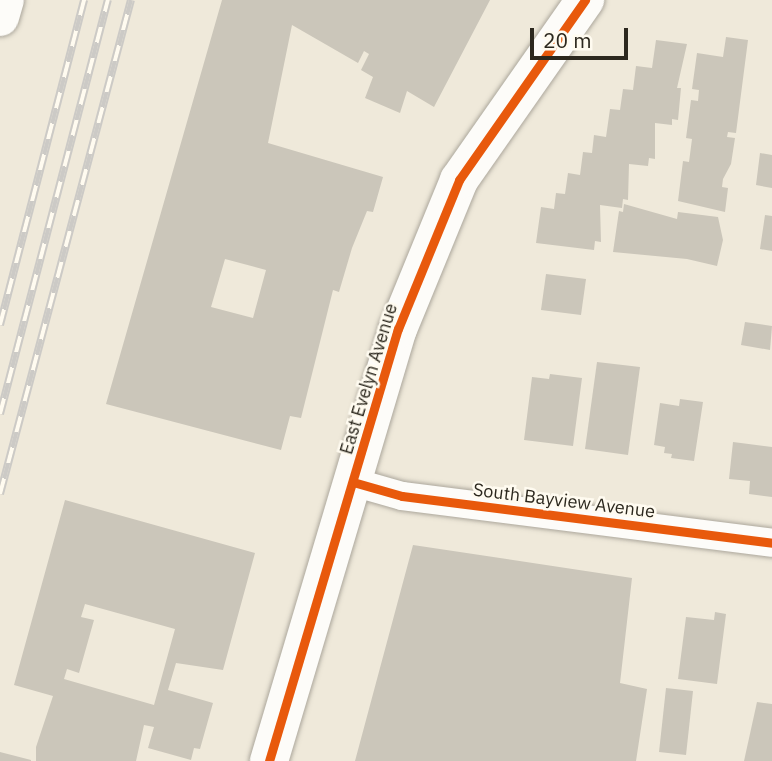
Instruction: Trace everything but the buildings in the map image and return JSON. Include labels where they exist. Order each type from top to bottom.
[{"type":"main road","points":[[0,18],[5,0]]},
{"type":"main road","name":"East Evelyn Avenue","points":[[269,761],[398,330],[459,180],[585,0]]},
{"type":"street","name":"South Bayview Avenue","points":[[353,482],[402,496],[772,543]]},
{"type":"railway","points":[[0,325],[84,0]]},
{"type":"railway","points":[[0,414],[108,0]]},
{"type":"railway","points":[[0,494],[131,0]]},
{"type":"cycle path","points":[[269,761],[398,329],[459,180],[585,0]]},
{"type":"cycle path","points":[[353,482],[402,496],[772,543]]}]
